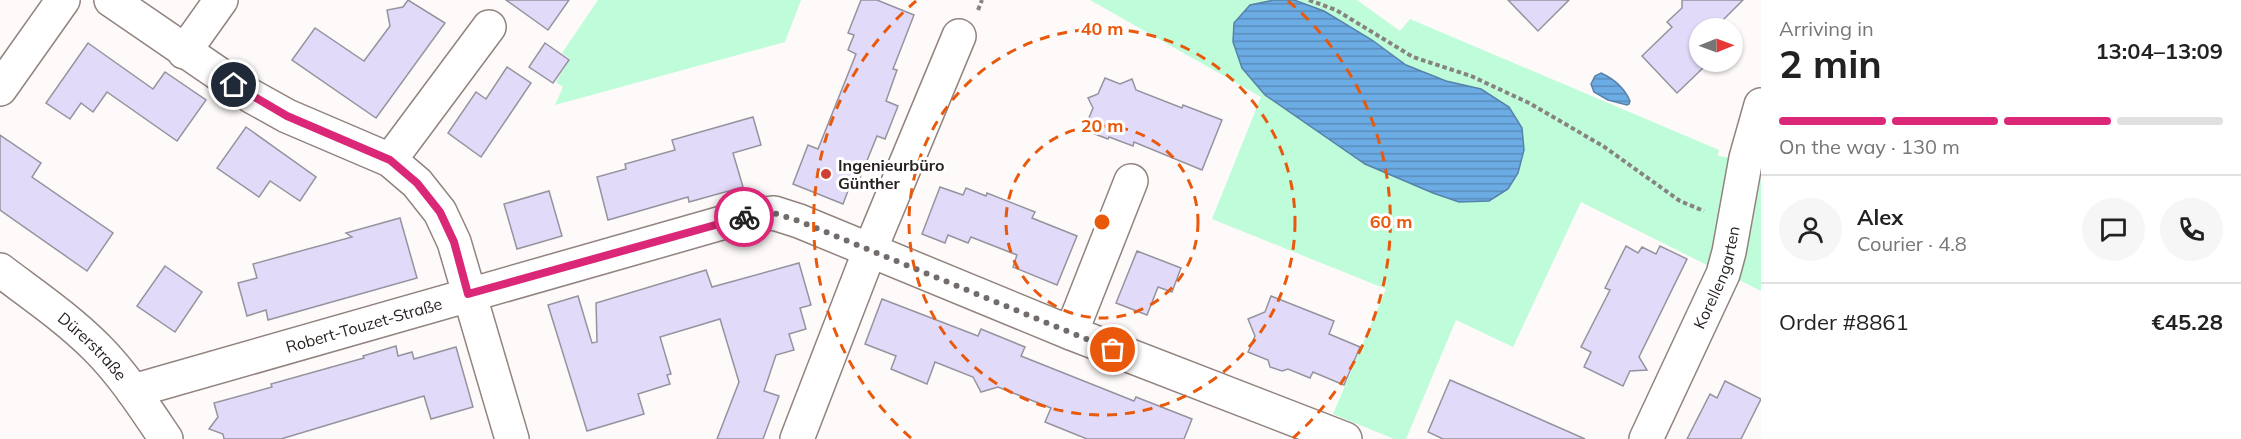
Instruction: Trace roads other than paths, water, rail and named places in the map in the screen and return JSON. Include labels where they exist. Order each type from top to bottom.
[{"type":"street","points":[[0,89],[63,0]]},
{"type":"street","points":[[111,0],[251,96],[287,116],[390,160],[417,183],[440,212],[454,242],[512,439]]},
{"type":"street","points":[[184,51],[221,0]]},
{"type":"street","points":[[390,160],[489,27]]},
{"type":"street","points":[[797,439],[870,250],[959,36]]},
{"type":"street","name":"Korellengarten","points":[[1646,439],[1722,274],[1734,225],[1746,158],[1761,105]]},
{"type":"street","points":[[1071,333],[1131,181]]},
{"type":"street","name":"Robert-Touzet-Straße","points":[[133,391],[468,294],[756,215],[774,213],[799,221],[1071,333],[1345,439]]},
{"type":"street","name":"Dürerstraße","points":[[0,270],[67,320],[98,350],[133,391],[166,439]]},
{"type":"water","points":[[1274,0],[1294,0],[1324,11],[1372,40],[1406,65],[1446,81],[1481,89],[1509,107],[1522,128],[1524,150],[1518,173],[1508,189],[1489,201],[1459,202],[1433,193],[1365,164],[1265,95],[1242,68],[1233,42],[1234,23],[1250,5]]},
{"type":"water","points":[[1601,73],[1622,88],[1628,96],[1629,104],[1608,100],[1594,92],[1591,84],[1595,76]]},
{"type":"place","name":"Ingenieurbüro Günther","points":[[826,174]]}]
